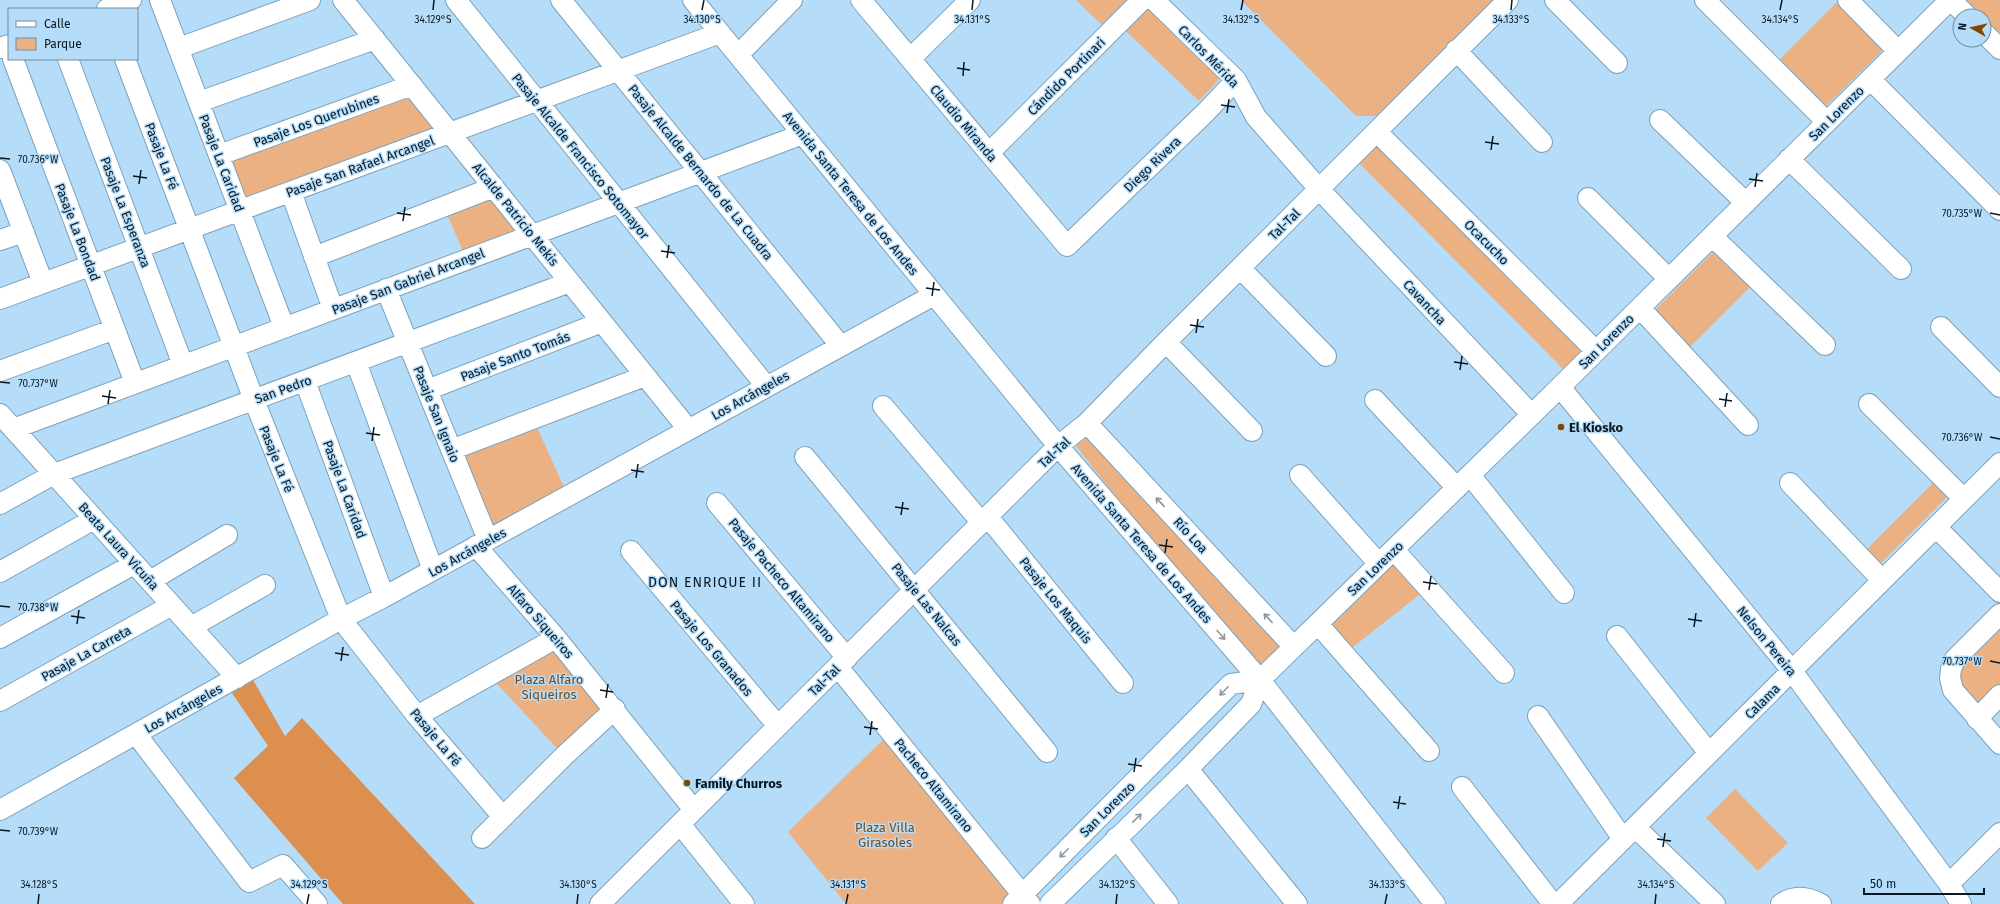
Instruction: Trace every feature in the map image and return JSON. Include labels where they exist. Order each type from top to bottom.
[{"type":"street","points":[[110,8],[131,0]]},
{"type":"street","name":"Pasaje La Caridad","points":[[160,0],[284,327]]},
{"type":"street","points":[[179,48],[310,0]]},
{"type":"street","name":"Alcalde Patricio Mekis","points":[[343,0],[451,132],[688,429]]},
{"type":"street","name":"Pasaje Alcalde Francisco Sotomayor","points":[[456,0],[766,386]]},
{"type":"street","name":"Pasaje Alcalde Bernardo de La Cuadra","points":[[561,0],[840,345]]},
{"type":"street","name":"Avenida Santa Teresa de Los Andes","points":[[693,0],[1058,446],[1260,680],[1435,904]]},
{"type":"street","points":[[738,55],[792,0]]},
{"type":"street","name":"Claudio Miranda","points":[[861,0],[1067,246]]},
{"type":"street","points":[[911,58],[970,0]]},
{"type":"street","name":"Cándido Portinari","points":[[989,153],[1142,0]]},
{"type":"street","name":"Carlos Mérida","points":[[1154,0],[1236,80],[1256,117],[1319,189]]},
{"type":"street","name":"Tal-Tal","points":[[600,904],[1058,446],[1087,423],[1166,342],[1377,132],[1456,50],[1508,0]]},
{"type":"street","points":[[1555,0],[1617,63]]},
{"type":"street","points":[[1705,0],[1827,122]]},
{"type":"street","points":[[1848,0],[1898,51]]},
{"type":"street","points":[[1950,0],[1958,8]]},
{"type":"street","name":"San Lorenzo","points":[[1050,904],[1188,769],[1251,704],[1260,680],[1596,352],[1950,0]]},
{"type":"street","name":"Pasaje San Rafael Arcangel","points":[[0,299],[720,33]]},
{"type":"street","points":[[199,102],[375,39]]},
{"type":"street","points":[[1992,41],[2000,49]]},
{"type":"street","points":[[1456,50],[1542,142]]},
{"type":"street","name":"Pasaje La Bondad","points":[[12,60],[135,383]]},
{"type":"street","name":"Pasaje La Esperanza","points":[[68,60],[184,365]]},
{"type":"street","name":"Pasaje La Fé","points":[[125,60],[254,400],[341,619],[417,716],[503,817]]},
{"type":"street","points":[[1870,79],[2000,210]]},
{"type":"street","name":"Diego Rivera","points":[[1067,246],[1236,80]]},
{"type":"street","name":"Pasaje Los Querubines","points":[[219,155],[412,85]]},
{"type":"street","points":[[1660,120],[1746,203]]},
{"type":"street","name":"Ocacucho","points":[[1377,132],[1596,352]]},
{"type":"street","name":"Pasaje San Gabriel Arcangel","points":[[6,421],[135,383],[803,134]]},
{"type":"street","points":[[1789,159],[1901,269]]},
{"type":"street","points":[[1,174],[43,283]]},
{"type":"street","points":[[314,257],[494,187]]},
{"type":"street","name":"Cavancha","points":[[1319,189],[1532,415]]},
{"type":"street","points":[[291,192],[333,309]]},
{"type":"street","points":[[1588,198],[1669,279]]},
{"type":"street","points":[[0,240],[24,232]]},
{"type":"street","points":[[1712,236],[1825,345]]},
{"type":"street","points":[[1240,268],[1326,356]]},
{"type":"street","name":"San Pedro","points":[[0,504],[54,474],[570,282]]},
{"type":"street","name":"Pasaje San Ignaio","points":[[386,289],[451,450],[482,543]]},
{"type":"street","name":"Los Arcángeles","points":[[0,810],[341,619],[384,597],[840,345],[934,295]]},
{"type":"street","points":[[1640,308],[1748,425]]},
{"type":"street","name":"Pasaje Santo Tomás","points":[[427,390],[602,322]]},
{"type":"street","points":[[1941,327],[2000,386]]},
{"type":"street","points":[[0,371],[115,329]]},
{"type":"street","points":[[1166,342],[1252,431]]},
{"type":"street","points":[[356,362],[433,570]]},
{"type":"street","points":[[451,450],[645,376]]},
{"type":"street","name":"Pasaje La Caridad","points":[[305,381],[384,597]]},
{"type":"street","name":"Nelson Pereira","points":[[1560,387],[1792,671],[1949,884],[1962,904]]},
{"type":"street","points":[[1375,400],[1464,482],[1564,593]]},
{"type":"street","points":[[1869,404],[1964,499]]},
{"type":"street","name":"Pasaje Los Maquis","points":[[883,406],[985,520],[1123,684]]},
{"type":"street","name":"Beata Laura Vicuña","points":[[6,421],[237,678]]},
{"type":"street","name":"Río Loa","points":[[1087,423],[1294,647]]},
{"type":"street","name":"Pasaje Las Nalcas","points":[[805,457],[916,589],[1047,752]]},
{"type":"street","name":"Calama","points":[[1558,904],[2000,463]]},
{"type":"street","points":[[1300,475],[1379,564]]},
{"type":"street","points":[[1790,483],[1882,580]]},
{"type":"street","name":"Pasaje Pacheco Altamirano","points":[[717,503],[842,662]]},
{"type":"street","points":[[0,572],[94,519]]},
{"type":"street","points":[[1936,527],[2000,592]]},
{"type":"street","points":[[150,581],[227,535]]},
{"type":"street","name":"Alfaro Siqueiros","points":[[482,543],[694,810]]},
{"type":"street","points":[[1394,550],[1504,673]]},
{"type":"street","name":"Pasaje Los Granados","points":[[631,551],[778,726]]},
{"type":"street","points":[[0,638],[134,564]]},
{"type":"street","points":[[191,627],[265,585]]},
{"type":"street","name":"Pasaje La Carreta","points":[[0,701],[172,605]]},
{"type":"street","points":[[2000,614],[1955,659],[1951,669],[1950,678],[1953,690],[2000,744]]},
{"type":"street","points":[[1318,624],[1429,751]]},
{"type":"street","points":[[1617,636],[1709,754]]},
{"type":"street","points":[[417,716],[556,638]]},
{"type":"street","name":"Pacheco Altamirano","points":[[842,662],[1022,901]]},
{"type":"street","name":"San Lorenzo","points":[[1022,901],[1231,684],[1260,680]]},
{"type":"street","points":[[1977,719],[2000,695]]},
{"type":"street","points":[[482,838],[564,756],[615,709]]},
{"type":"street","points":[[1538,716],[1629,833],[1715,904]]},
{"type":"street","points":[[136,734],[249,882],[283,865],[317,904]]},
{"type":"street","points":[[1188,769],[1297,904]]},
{"type":"street","points":[[1462,787],[1553,904]]},
{"type":"street","points":[[680,824],[744,904]]},
{"type":"street","points":[[1949,884],[2000,833]]},
{"type":"street","points":[[1116,838],[1168,904]]},
{"type":"street","points":[[1782,904],[1787,900],[1800,897],[1813,899],[1821,904]]},
{"type":"green space","points":[[1076,0],[1143,0],[1221,77],[1199,101],[1125,30],[1101,24]]},
{"type":"green space","points":[[1241,0],[1493,0],[1377,116],[1356,116]]},
{"type":"green space","points":[[1951,0],[2000,0],[2000,32],[1992,40],[1992,8],[1959,8]]},
{"type":"green space","points":[[1838,1],[1885,48],[1821,111],[1775,64]]},
{"type":"green space","points":[[412,85],[451,133],[240,210],[219,155]]},
{"type":"green space","points":[[1377,132],[1596,351],[1571,377],[1352,156]]},
{"type":"green space","points":[[490,192],[523,232],[464,254],[445,209]]},
{"type":"green space","points":[[1714,251],[1750,287],[1690,347],[1654,311]]},
{"type":"green space","points":[[535,423],[564,487],[489,528],[457,453]]},
{"type":"green space","points":[[1089,434],[1294,647],[1260,680],[1076,446]]},
{"type":"green space","points":[[1937,479],[1951,493],[1877,567],[1863,553]]},
{"type":"green space","points":[[1394,550],[1428,588],[1344,654],[1318,624]]},
{"type":"green space","points":[[2000,621],[2000,690],[1985,707],[1974,703],[1955,683],[1958,665]]},
{"type":"green space","name":"Plaza Alfaro Siqueiros","points":[[556,638],[615,709],[564,756],[489,675]]},
{"type":"green space","name":"Plaza Villa Girasoles","points":[[891,732],[1022,895],[1013,904],[846,904],[788,832]]},
{"type":"green space","points":[[1735,789],[1788,843],[1758,871],[1706,818]]},
{"type":"shaded area","points":[[253,680],[285,736],[302,718],[475,904],[343,904],[234,778],[268,746],[232,693]]},
{"type":"place","name":"El Kiosko","points":[[1561,427]]},
{"type":"place","name":"Family Churros","points":[[687,783]]},
{"type":"district","name":"DON ENRIQUE II","points":[[705,582]]}]
